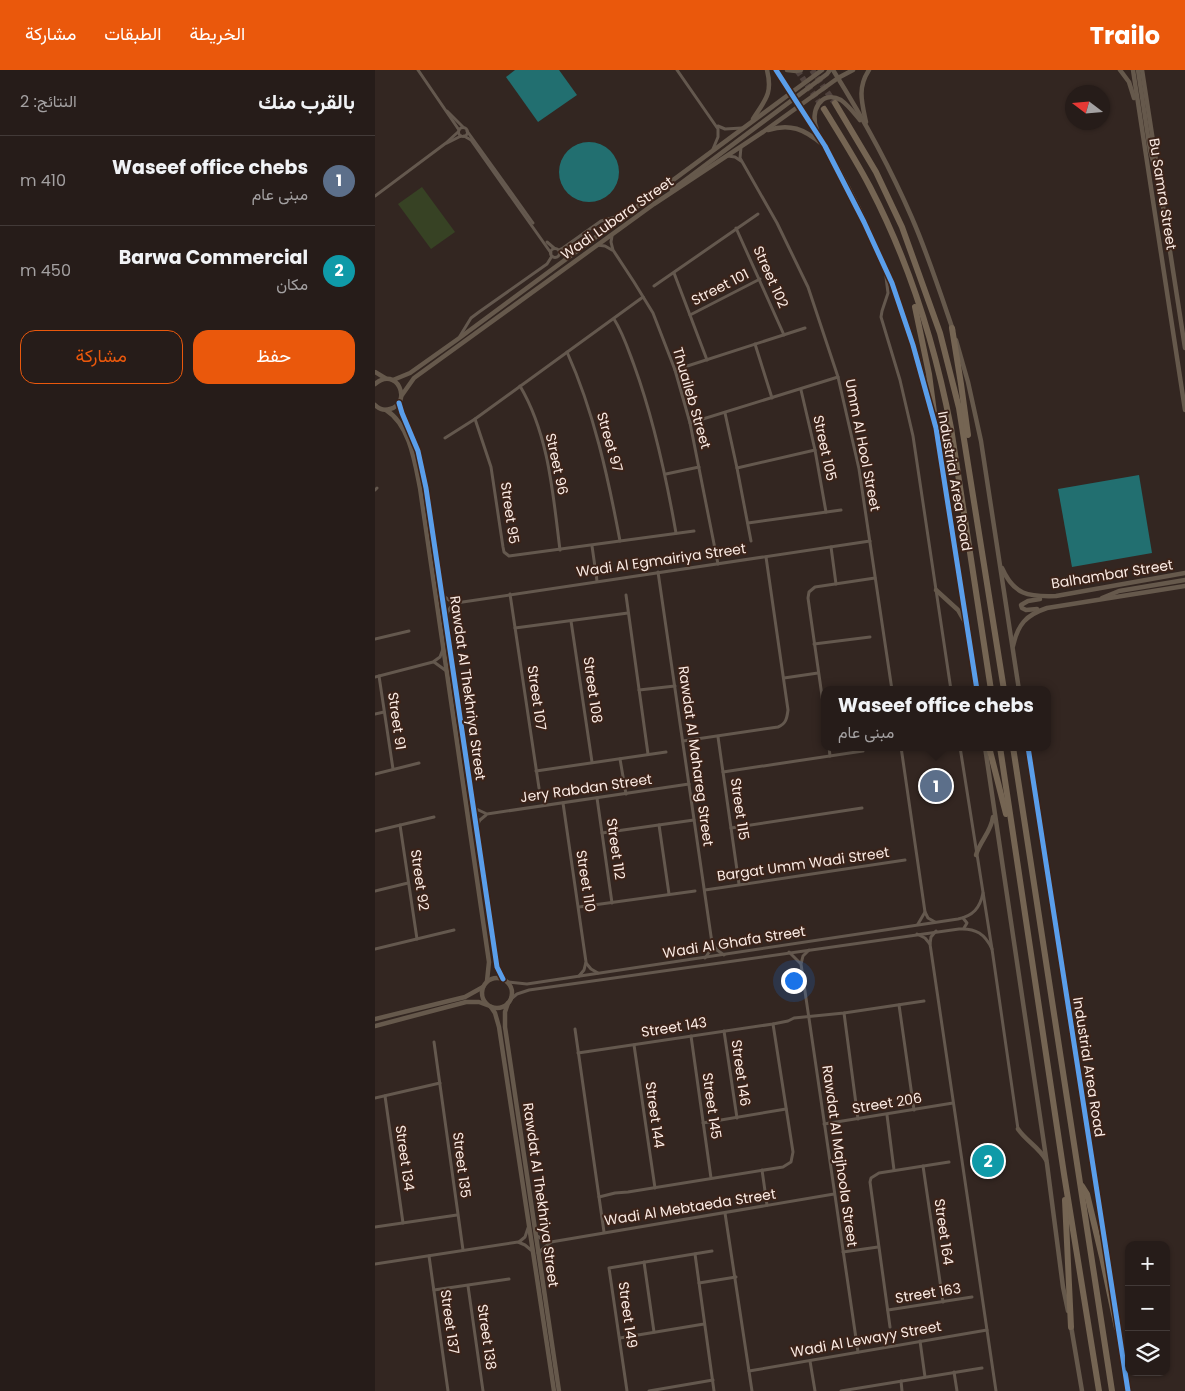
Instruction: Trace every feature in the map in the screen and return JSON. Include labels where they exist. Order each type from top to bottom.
[{"type":"highway","name":"Industrial Area Road","points":[[835,103],[876,172],[902,227],[948,360],[971,476],[1003,686]]},
{"type":"highway","name":"Industrial Area Road","points":[[824,108],[871,189],[889,227],[911,281],[944,389],[990,686]]},
{"type":"highway","points":[[911,281],[937,428]]},
{"type":"highway","points":[[952,328],[966,415],[971,476]]},
{"type":"highway","points":[[990,751],[1001,797],[1013,834]]},
{"type":"highway","points":[[1000,751],[1099,1391]]},
{"type":"highway","name":"Industrial Area Road","points":[[1014,751],[1112,1391]]},
{"type":"highway","points":[[1064,1174],[1071,1327]]},
{"type":"highway","points":[[1080,1182],[1087,1194],[1117,1328]]},
{"type":"street","points":[[418,70],[447,110],[459,131],[476,148],[555,258],[560,253],[559,250],[601,221],[625,214],[651,196]]},
{"type":"street","points":[[677,70],[716,124],[719,133],[713,149]]},
{"type":"street","points":[[751,122],[765,102],[769,91],[767,70]]},
{"type":"street","name":"Industrial Area Road","points":[[776,70],[825,146],[850,192],[899,302],[916,354],[937,428],[976,686]]},
{"type":"street","points":[[787,70],[796,72],[801,70]]},
{"type":"street","name":"Wadi Lubara Street","points":[[393,380],[410,373],[458,339],[822,70]]},
{"type":"street","points":[[834,70],[891,171],[913,220],[934,273],[961,356],[975,409],[987,476],[1018,686]]},
{"type":"street","points":[[654,204],[689,176],[834,70]]},
{"type":"street","points":[[800,105],[800,97],[834,70]]},
{"type":"street","name":"Wadi Lubara Street","points":[[399,403],[402,395],[414,378],[654,204],[728,156],[838,78],[853,70]]},
{"type":"street","points":[[867,126],[861,100],[861,89],[869,70]]},
{"type":"street","points":[[1120,70],[1129,82],[1139,116]]},
{"type":"street","name":"Bu Samra Street","points":[[1133,70],[1185,410]]},
{"type":"street","points":[[1138,70],[1150,150],[1161,188]]},
{"type":"street","name":"Bu Samra Street","points":[[1143,70],[1185,348]]},
{"type":"street","points":[[825,146],[815,125],[814,116],[816,107],[823,100],[831,98],[841,100],[867,126]]},
{"type":"street","points":[[447,110],[467,131],[548,244],[559,250]]},
{"type":"street","points":[[716,124],[725,129],[742,128]]},
{"type":"street","points":[[763,132],[791,126],[806,132],[825,146]]},
{"type":"street","points":[[375,196],[446,143],[463,127]]},
{"type":"street","points":[[446,143],[450,143],[463,136],[467,131]]},
{"type":"street","name":"Umm Al Hool Street","points":[[741,147],[740,154],[743,163],[777,223],[808,287],[838,377],[851,427],[859,469],[891,686]]},
{"type":"street","points":[[728,156],[735,157],[743,163]]},
{"type":"street","points":[[654,286],[758,214]]},
{"type":"street","name":"Street 102","points":[[736,228],[784,335]]},
{"type":"street","name":"Thuaileb Street","points":[[612,234],[613,250],[653,313],[675,370],[691,423],[718,564]]},
{"type":"street","points":[[597,245],[613,250]]},
{"type":"street","points":[[458,339],[471,318],[547,264],[553,248]]},
{"type":"street","name":"Industrial Area Road","points":[[883,263],[888,289],[881,317],[900,380],[913,436],[950,686]]},
{"type":"street","points":[[674,273],[707,360]]},
{"type":"street","name":"Street 101","points":[[690,315],[760,279]]},
{"type":"street","points":[[445,438],[475,419],[643,297]]},
{"type":"street","points":[[613,319],[622,334],[641,383],[653,423],[666,474],[677,533]]},
{"type":"street","points":[[675,370],[805,328]]},
{"type":"street","points":[[755,344],[772,398]]},
{"type":"street","name":"Street 97","points":[[567,352],[581,384],[601,451],[620,542]]},
{"type":"street","points":[[375,372],[387,379],[393,380],[400,386],[402,395]]},
{"type":"street","points":[[691,423],[838,377]]},
{"type":"street","points":[[375,384],[387,379]]},
{"type":"street","name":"Street 96","points":[[520,386],[534,416],[542,440],[552,488],[560,550]]},
{"type":"street","name":"Street 105","points":[[801,390],[815,450],[825,512]]},
{"type":"street","points":[[375,405],[378,409],[386,410],[394,408],[399,403]]},
{"type":"street","name":"Rawdat Al Thekhriya Street","points":[[399,403],[423,468],[497,967],[506,981]]},
{"type":"street","name":"Rawdat Al Thekhriya Street","points":[[386,410],[396,418],[402,428],[413,455],[416,469],[489,962],[487,981]]},
{"type":"street","points":[[725,413],[751,540]]},
{"type":"street","name":"Street 95","points":[[475,419],[491,468],[506,555],[512,557],[694,531]]},
{"type":"street","points":[[737,468],[815,450]]},
{"type":"street","points":[[666,474],[699,467]]},
{"type":"street","points":[[748,523],[841,510]]},
{"type":"street","name":"Wadi Al Egmairiya Street","points":[[456,603],[870,541]]},
{"type":"street","points":[[592,546],[597,581]]},
{"type":"street","points":[[831,547],[836,584]]},
{"type":"street","points":[[683,741],[778,728],[784,724],[788,710],[766,557]]},
{"type":"street","name":"Balhambar Street","points":[[999,562],[1010,583],[1019,591],[1034,596],[1056,596],[1185,573]]},
{"type":"street","points":[[1174,575],[1185,569]]},
{"type":"street","name":"Rawdat Al Mahareg Street","points":[[658,572],[713,943]]},
{"type":"street","points":[[821,686],[808,598],[809,592],[815,588],[875,578]]},
{"type":"street","points":[[1093,601],[1119,591],[1185,580]]},
{"type":"street","name":"Balhambar Street","points":[[1013,650],[1016,636],[1023,622],[1031,614],[1047,608],[1185,586]]},
{"type":"street","points":[[1173,588],[1185,590]]},
{"type":"street","points":[[936,590],[958,610],[967,627]]},
{"type":"street","points":[[443,594],[449,600],[456,603]]},
{"type":"street","name":"Street 107","points":[[510,594],[539,788]]},
{"type":"street","points":[[626,595],[648,754]]},
{"type":"street","points":[[1047,608],[1026,610],[1021,605],[1028,601],[1056,596]]},
{"type":"street","points":[[445,616],[449,608],[456,603]]},
{"type":"street","points":[[515,628],[628,613]]},
{"type":"street","name":"Street 108","points":[[571,621],[592,762]]},
{"type":"street","points":[[375,639],[409,631]]},
{"type":"street","points":[[814,644],[870,637]]},
{"type":"street","points":[[377,677],[433,662],[440,657],[443,649]]},
{"type":"street","points":[[433,662],[446,670]]},
{"type":"street","points":[[784,678],[818,673]]},
{"type":"street","name":"Street 91","points":[[377,677],[393,769]]},
{"type":"street","points":[[639,690],[675,686]]},
{"type":"street","points":[[375,714],[384,712]]},
{"type":"street","name":"Street 115","points":[[718,736],[739,884]]},
{"type":"street","points":[[829,751],[830,756]]},
{"type":"street","points":[[723,772],[863,751]]},
{"type":"street","points":[[902,751],[925,912],[928,918],[935,922]]},
{"type":"street","points":[[961,751],[1018,1129],[1023,1137],[1041,1152],[1047,1164]]},
{"type":"street","points":[[986,751],[1047,1164],[1063,1287],[1082,1391]]},
{"type":"street","name":"Industrial Area Road","points":[[1029,751],[1128,1391]]},
{"type":"street","points":[[536,771],[666,752]]},
{"type":"street","points":[[620,759],[625,794]]},
{"type":"street","name":"Street 91","points":[[375,774],[419,763]]},
{"type":"street","name":"Jery Rabdan Street","points":[[487,814],[689,784]]},
{"type":"street","name":"Street 112","points":[[597,798],[612,903]]},
{"type":"street","name":"Street 110","points":[[563,803],[586,962]]},
{"type":"street","points":[[474,808],[487,814],[476,827]]},
{"type":"street","points":[[731,828],[862,808]]},
{"type":"street","points":[[976,855],[981,842],[991,828],[994,808]]},
{"type":"street","points":[[375,831],[434,817]]},
{"type":"street","points":[[603,833],[694,820]]},
{"type":"street","name":"Street 92","points":[[401,825],[417,939]]},
{"type":"street","points":[[659,825],[669,894]]},
{"type":"street","name":"Bargat Umm Wadi Street","points":[[705,890],[905,860]]},
{"type":"street","points":[[375,891],[409,883]]},
{"type":"street","points":[[579,908],[695,891]]},
{"type":"street","points":[[983,893],[977,909],[963,918],[967,923],[964,928],[984,935],[992,949]]},
{"type":"street","points":[[917,925],[925,912]]},
{"type":"street","name":"Wadi Al Ghafa Street","points":[[506,981],[521,985],[963,918]]},
{"type":"street","name":"Wadi Al Ghafa Street","points":[[509,1000],[517,994],[529,990],[964,928]]},
{"type":"street","points":[[375,949],[454,930]]},
{"type":"street","points":[[936,931],[931,937],[930,944],[996,1391]]},
{"type":"street","points":[[917,934],[925,938],[930,944]]},
{"type":"street","points":[[713,943],[717,950],[725,955]]},
{"type":"street","points":[[705,958],[713,943]]},
{"type":"street","points":[[801,964],[803,956],[809,950]]},
{"type":"street","points":[[789,952],[801,964]]},
{"type":"street","points":[[586,962],[591,970],[599,974]]},
{"type":"street","points":[[579,976],[584,970],[586,962]]},
{"type":"street","name":"Rawdat Al Majhoola Street","points":[[801,964],[858,1352]]},
{"type":"street","points":[[375,1019],[465,997],[483,987],[487,981],[495,978],[506,981],[512,990],[509,1000],[500,1008],[479,1002],[466,1002],[375,1026]]},
{"type":"street","points":[[483,987],[482,997],[489,1006]]},
{"type":"street","name":"Rawdat Al Thekhriya Street","points":[[509,1000],[505,1012],[505,1027],[559,1391]]},
{"type":"street","name":"Street 143","points":[[578,1053],[773,1024],[794,1018],[924,1001]]},
{"type":"street","points":[[899,1005],[914,1110]]},
{"type":"street","name":"Rawdat Al Thekhriya Street","points":[[489,1006],[495,1013],[499,1027],[553,1391]]},
{"type":"street","points":[[843,1013],[858,1119]]},
{"type":"street","points":[[599,1197],[788,1165],[792,1158],[773,1024]]},
{"type":"street","points":[[575,1029],[604,1232]]},
{"type":"street","name":"Street 146","points":[[724,1031],[737,1118]]},
{"type":"street","name":"Street 145","points":[[691,1036],[711,1178]]},
{"type":"street","name":"Street 135","points":[[434,1042],[463,1250]]},
{"type":"street","name":"Street 144","points":[[634,1045],[655,1188]]},
{"type":"street","points":[[375,1098],[440,1082]]},
{"type":"street","name":"Street 134","points":[[385,1096],[403,1223]]},
{"type":"street","name":"Street 206","points":[[824,1124],[953,1104]]},
{"type":"street","points":[[703,1123],[786,1109]]},
{"type":"street","points":[[887,1115],[894,1170]]},
{"type":"street","name":"Street 163","points":[[890,1327],[870,1182],[875,1175],[894,1170],[949,1162]]},
{"type":"street","name":"Street 164","points":[[923,1166],[943,1302]]},
{"type":"street","points":[[762,1170],[767,1205]]},
{"type":"street","name":"Wadi Al Mebtaeda Street","points":[[551,1242],[834,1194]]},
{"type":"street","points":[[725,1213],[751,1391]]},
{"type":"street","points":[[375,1227],[457,1215]]},
{"type":"street","points":[[375,1264],[518,1242],[525,1237],[528,1228]]},
{"type":"street","points":[[536,1234],[543,1240],[551,1242]]},
{"type":"street","points":[[518,1242],[531,1250]]},
{"type":"street","points":[[539,1253],[551,1242]]},
{"type":"street","points":[[843,1252],[878,1246]]},
{"type":"street","name":"Street 149","points":[[627,1391],[609,1268],[712,1251]]},
{"type":"street","points":[[695,1254],[715,1391]]},
{"type":"street","name":"Street 137","points":[[429,1255],[448,1391]]},
{"type":"street","points":[[645,1262],[654,1332]]},
{"type":"street","points":[[699,1283],[735,1277]]},
{"type":"street","name":"Street 138","points":[[434,1290],[509,1279]]},
{"type":"street","name":"Street 138","points":[[468,1286],[483,1391]]},
{"type":"street","name":"Street 163","points":[[888,1310],[972,1297]]},
{"type":"street","points":[[620,1338],[705,1324]]},
{"type":"street","name":"Wadi Al Lewayy Street","points":[[749,1371],[987,1330]]},
{"type":"street","points":[[920,1342],[925,1377]]},
{"type":"street","points":[[810,1361],[815,1391]]},
{"type":"street","points":[[843,1391],[982,1368]]},
{"type":"street","points":[[954,1372],[957,1391]]},
{"type":"street","points":[[650,1391],[713,1380]]},
{"type":"street","points":[[901,1381],[902,1391]]},
{"type":"green space","points":[[422,187],[455,232],[431,249],[398,204]]},
{"type":"water","points":[[515,70],[559,70],[577,95],[538,122],[506,77]]},
{"type":"water","points":[[583,142],[595,142],[606,147],[614,155],[619,166],[617,184],[606,197],[595,202],[583,202],[572,197],[564,189],[559,178],[559,166],[564,155],[572,147]]},
{"type":"water","points":[[1139,475],[1152,553],[1072,567],[1058,489]]},
{"type":"tunnel","points":[[797,70],[824,109]]},
{"type":"tunnel","points":[[812,70],[834,102]]},
{"type":"cycle path","points":[[776,70],[825,146],[864,222],[892,283],[913,345],[936,428],[976,686]]},
{"type":"cycle path","points":[[399,403],[418,451],[426,488],[497,967],[503,979]]},
{"type":"cycle path","points":[[1029,751],[1128,1391]]},
{"type":"place","name":"Waseef office chebs","points":[[936,786]]},
{"type":"place","name":"Barwa Commercial","points":[[988,1161]]}]
